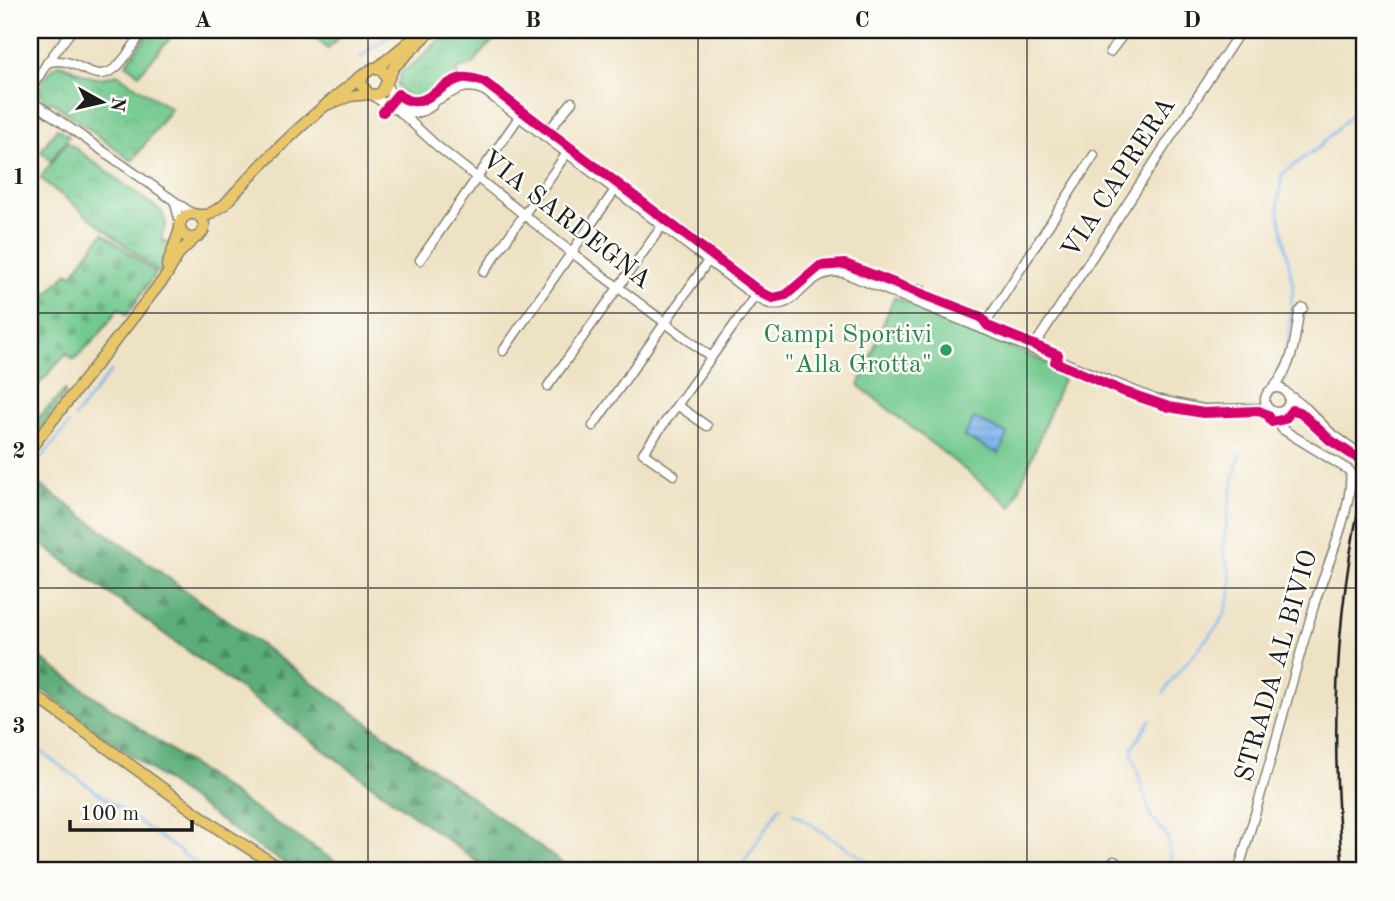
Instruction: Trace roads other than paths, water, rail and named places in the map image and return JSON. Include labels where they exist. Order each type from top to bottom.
[{"type":"main road","points":[[30,449],[158,286],[180,252],[214,221],[224,205],[284,141],[319,108],[368,70],[377,68],[424,30]]},
{"type":"main road","points":[[319,108],[350,96],[380,93],[396,65],[432,30]]},
{"type":"main road","points":[[377,68],[384,73],[387,82]]},
{"type":"main road","points":[[363,75],[362,86],[371,94]]},
{"type":"main road","points":[[158,286],[180,226],[187,215],[208,215],[224,205]]},
{"type":"main road","points":[[195,215],[203,222],[199,234]]},
{"type":"main road","points":[[180,226],[185,236],[199,234]]},
{"type":"main road","points":[[30,692],[230,837],[285,871]]},
{"type":"street","points":[[68,61],[62,49],[72,30]]},
{"type":"street","points":[[30,91],[72,30]]},
{"type":"street","points":[[47,63],[68,61],[91,73],[106,73],[120,63],[144,30]]},
{"type":"street","points":[[1110,52],[1127,30]]},
{"type":"street","name":"VIA CAPRERA","points":[[1032,349],[1241,30]]},
{"type":"street","points":[[387,82],[393,96],[405,105],[419,107],[440,100]]},
{"type":"street","points":[[399,111],[410,115],[420,113],[461,89],[480,89],[755,296],[770,304],[785,304],[814,279],[831,272],[853,277],[1170,404],[1239,410],[1277,410],[1301,404]]},
{"type":"street","name":"VIA SARDEGNA","points":[[371,94],[399,111],[437,146],[571,252],[710,357]]},
{"type":"street","points":[[30,100],[195,215]]},
{"type":"street","points":[[544,136],[572,102]]},
{"type":"street","points":[[420,260],[519,117]]},
{"type":"street","points":[[484,272],[567,153]]},
{"type":"street","points":[[982,329],[1094,155]]},
{"type":"street","points":[[503,351],[615,190]]},
{"type":"street","points":[[175,203],[180,226]]},
{"type":"street","points":[[548,386],[662,226]]},
{"type":"street","points":[[593,426],[708,261]]},
{"type":"street","points":[[913,301],[921,289]]},
{"type":"street","points":[[674,475],[643,453],[755,296]]},
{"type":"street","points":[[1252,408],[1284,377],[1293,351],[1299,312],[1303,308]]},
{"type":"street","points":[[1277,410],[1289,401],[1284,377]]},
{"type":"street","points":[[1273,388],[1286,392],[1326,429],[1365,457]]},
{"type":"street","points":[[1265,398],[1277,410]]},
{"type":"street","points":[[677,405],[707,426]]},
{"type":"street","name":"STRADA AL BIVIO","points":[[1238,871],[1316,600],[1348,500],[1351,480],[1350,471],[1286,431],[1277,410]]},
{"type":"street","points":[[1114,861],[1128,871]]},
{"type":"water","points":[[974,418],[1007,434],[999,454],[964,437]]},
{"type":"waterway","points":[[359,58],[397,30]]},
{"type":"waterway","points":[[1278,372],[1288,339],[1293,286],[1278,206],[1282,174],[1319,147],[1365,101]]},
{"type":"waterway","points":[[74,418],[111,371]]},
{"type":"waterway","points":[[30,472],[69,424]]},
{"type":"waterway","points":[[1164,693],[1170,682],[1221,622],[1228,604],[1231,578],[1223,545],[1240,455]]},
{"type":"waterway","points":[[1150,720],[1132,748],[1132,754],[1151,817],[1167,836],[1173,871]]},
{"type":"waterway","points":[[30,744],[207,871]]},
{"type":"waterway","points":[[738,871],[782,807]]},
{"type":"waterway","points":[[793,813],[883,871]]},
{"type":"railway","points":[[1343,871],[1337,772],[1338,674],[1347,577],[1365,480]]},
{"type":"place","name":"Campi Sportivi \"Alla Grotta\"","points":[[946,350]]}]
